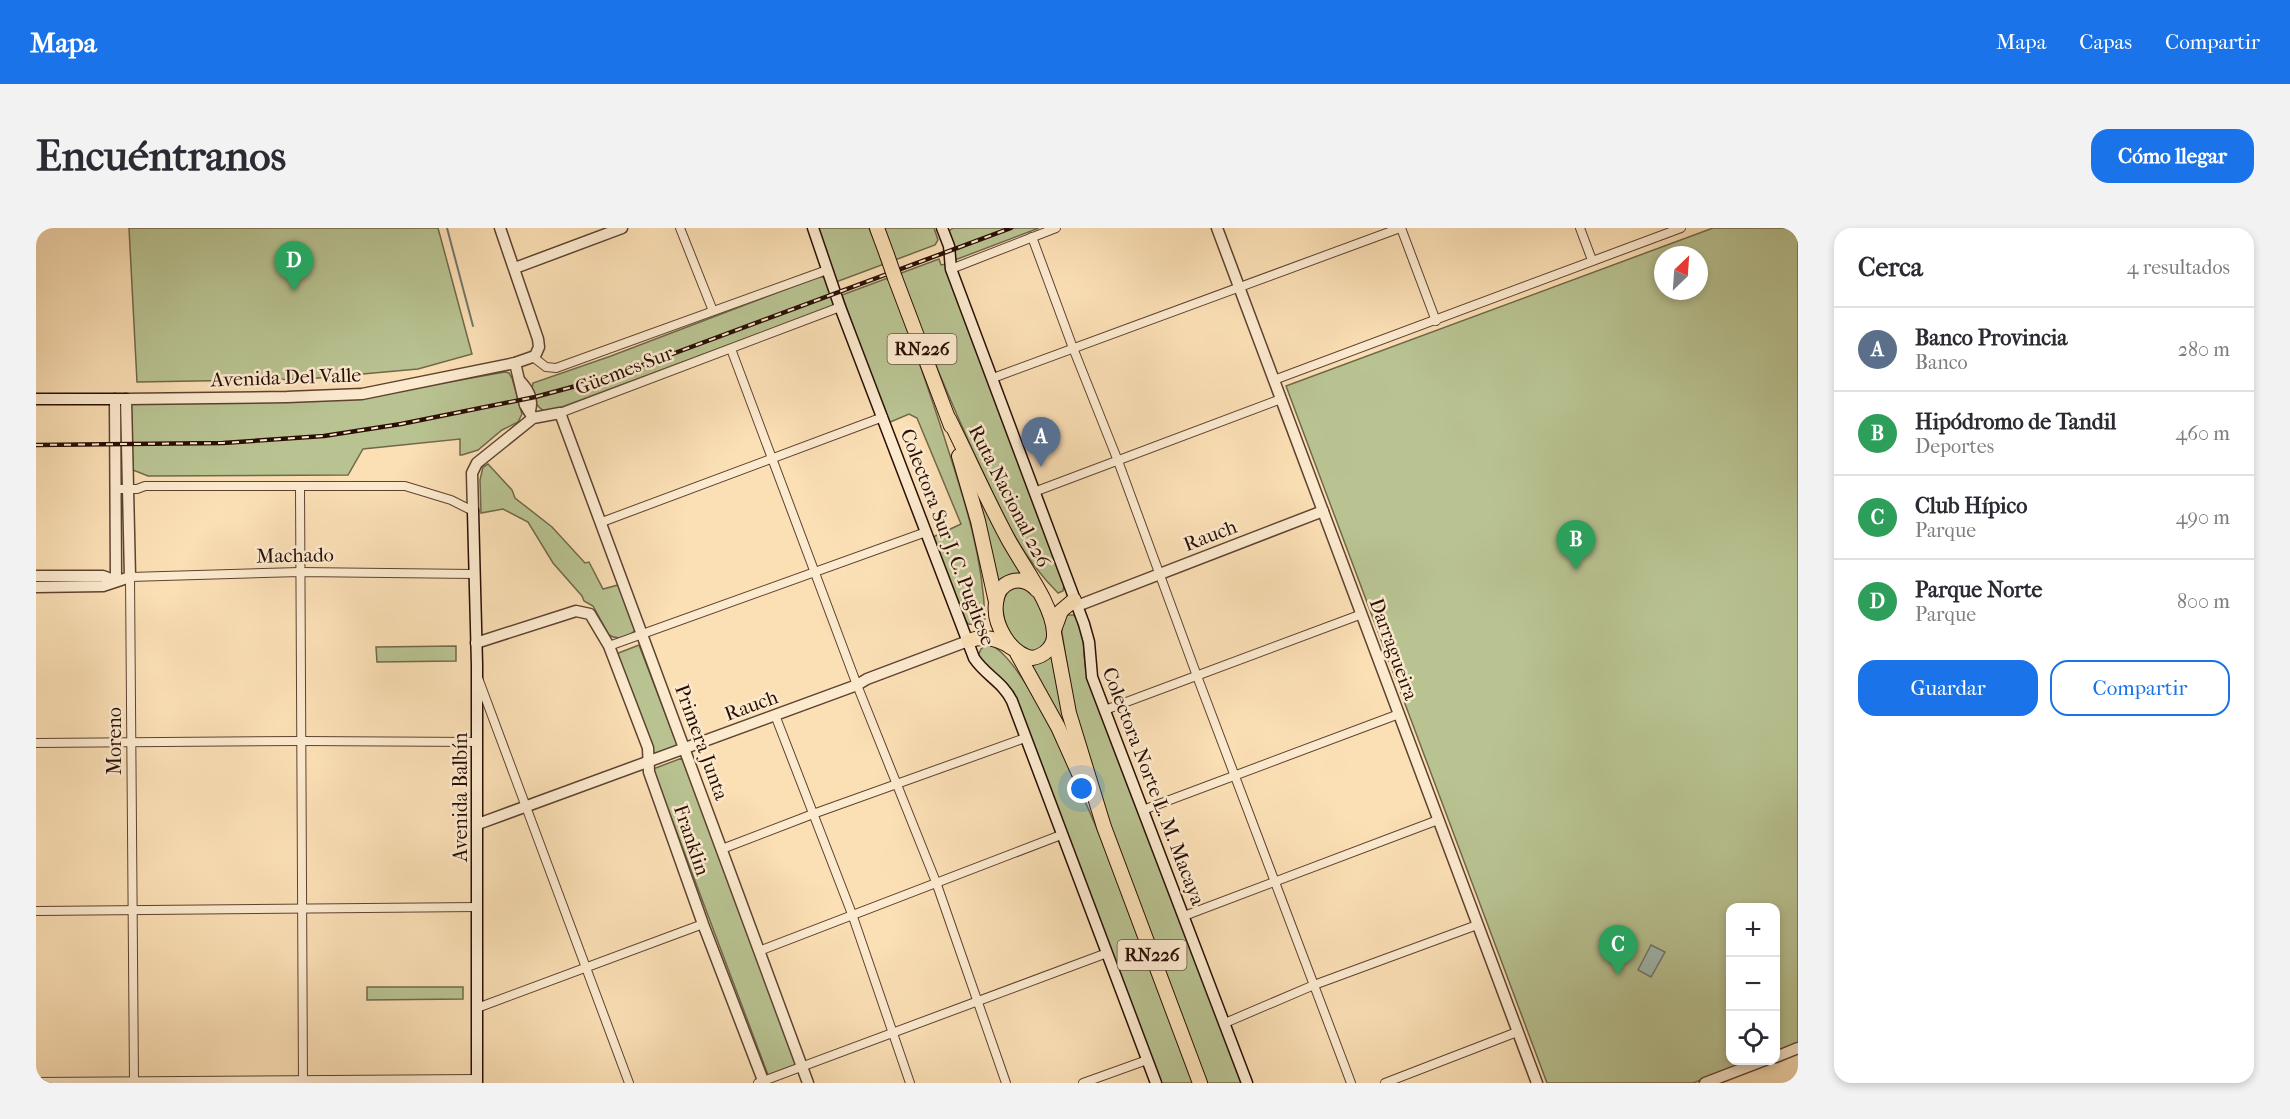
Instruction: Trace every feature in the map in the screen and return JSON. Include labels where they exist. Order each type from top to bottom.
[{"type":"highway","name":"Ruta Nacional 226","points":[[877,228],[949,419],[996,517],[1049,610],[1069,713],[1104,827],[1200,1083]]},
{"type":"highway","name":"Ruta Nacional 226","points":[[949,419],[978,521],[1001,629],[1016,651],[1058,727],[1104,827]]},
{"type":"highway","name":"Ruta Nacional 226","points":[[996,603],[1004,586],[1013,580],[1026,581],[1037,590]]},
{"type":"highway","points":[[1037,590],[1075,603]]},
{"type":"highway","points":[[968,640],[983,630],[992,616],[996,603]]},
{"type":"highway","points":[[968,640],[987,638],[1000,641],[1032,658],[1043,654],[1052,644],[1061,611],[1075,603]]},
{"type":"street","points":[[500,228],[539,342],[539,350],[533,357],[546,367],[556,368],[827,270]]},
{"type":"street","points":[[515,268],[622,228]]},
{"type":"street","points":[[680,228],[713,311]]},
{"type":"street","name":"Colectora Sur J. C. Pugliese","points":[[813,228],[840,307],[977,663],[1005,687],[1156,1083]]},
{"type":"street","name":"Colectora Norte L. M. Macaya","points":[[942,228],[949,246],[951,268],[1087,633],[1090,669],[1247,1083]]},
{"type":"street","points":[[951,268],[1056,228]]},
{"type":"street","name":"Darragueira","points":[[1217,228],[1537,1083]]},
{"type":"street","points":[[993,378],[1401,228],[1437,321]]},
{"type":"street","points":[[1580,228],[1592,261]]},
{"type":"street","points":[[1274,380],[1681,228]]},
{"type":"street","points":[[1032,237],[1073,348],[1119,461],[1197,676],[1351,1083]]},
{"type":"street","name":"Güemes Sur","points":[[473,511],[471,480],[474,466],[532,415],[560,413],[840,307]]},
{"type":"street","points":[[731,349],[857,685],[936,882],[1006,1083]]},
{"type":"street","name":"Avenida Del Valle","points":[[36,399],[287,397],[362,394],[515,363],[533,357]]},
{"type":"street","points":[[515,363],[521,382],[528,390],[532,403],[532,415]]},
{"type":"street","points":[[116,581],[116,489],[120,399]]},
{"type":"street","name":"Moreno","points":[[120,399],[129,476],[134,1082]]},
{"type":"street","points":[[1034,492],[1281,399]]},
{"type":"street","name":"Primera Junta","points":[[560,413],[644,634],[808,1083]]},
{"type":"street","points":[[602,522],[883,417]]},
{"type":"street","points":[[129,476],[138,484],[145,486],[405,486],[451,500],[473,511]]},
{"type":"street","points":[[116,489],[137,489],[145,486]]},
{"type":"street","points":[[300,486],[303,1082]]},
{"type":"street","name":"Avenida Balbín","points":[[473,511],[478,742],[477,1081]]},
{"type":"street","name":"Rauch","points":[[1075,603],[1323,511]]},
{"type":"street","points":[[609,646],[926,531]]},
{"type":"street","name":"Machado","points":[[36,587],[103,586],[130,577],[300,572],[474,574]]},
{"type":"street","name":"Machado","points":[[36,576],[103,576],[116,581]]},
{"type":"street","name":"Franklin","points":[[476,643],[572,612],[587,612],[592,617],[609,646],[648,748],[649,772],[762,1082]]},
{"type":"street","points":[[1105,710],[1362,614]]},
{"type":"street","name":"Rauch","points":[[478,824],[857,685],[867,679],[968,640]]},
{"type":"street","points":[[477,675],[629,1083]]},
{"type":"street","points":[[1143,810],[1399,714]]},
{"type":"street","points":[[775,715],[852,915],[910,1083]]},
{"type":"street","points":[[722,849],[1025,738]]},
{"type":"street","points":[[36,743],[478,742]]},
{"type":"street","points":[[1184,916],[1438,820]]},
{"type":"street","points":[[759,951],[1061,835]]},
{"type":"street","points":[[36,911],[478,907]]},
{"type":"street","points":[[477,1008],[703,924]]},
{"type":"street","points":[[1225,1023],[1314,985],[1477,925]]},
{"type":"street","points":[[762,1082],[1107,952]]},
{"type":"street","points":[[1385,1083],[1517,1032]]},
{"type":"street","points":[[1780,1055],[1798,1048]]},
{"type":"street","points":[[1083,1083],[1147,1060]]},
{"type":"street","points":[[1712,1082],[1753,1065]]},
{"type":"street","points":[[36,1082],[477,1081]]},
{"type":"green space","points":[[129,228],[438,228],[472,354],[418,369],[307,379],[137,382]]},
{"type":"green space","points":[[816,228],[869,228],[881,257],[882,228],[934,228],[938,240],[935,245],[836,282]]},
{"type":"green space","points":[[953,228],[1039,228],[955,260],[949,231]]},
{"type":"green space","points":[[1713,228],[1798,228],[1798,1043],[1780,1050],[1780,903],[1726,903],[1726,1065],[1741,1065],[1693,1083],[1547,1083],[1286,386],[1654,250],[1654,300],[1708,300],[1708,246],[1664,246]]},
{"type":"green space","points":[[939,259],[941,265],[946,264],[1064,585],[1063,591],[1058,593],[1033,564],[1014,534],[959,421],[900,277],[890,280],[941,428],[972,533],[984,597],[985,619],[977,625],[968,624],[966,621],[933,537],[961,524],[917,418],[909,414],[888,423],[842,295]]},
{"type":"green space","points":[[818,277],[824,277],[829,281],[835,304],[831,307],[559,408],[544,411],[534,399],[533,383],[611,356]]},
{"type":"green space","points":[[509,373],[512,378],[522,414],[518,422],[502,430],[478,450],[462,455],[460,455],[460,439],[363,449],[348,475],[148,476],[133,470],[130,401],[357,398]]},
{"type":"green space","points":[[488,464],[512,490],[515,498],[552,527],[585,563],[589,562],[603,589],[618,585],[635,630],[632,633],[619,638],[609,635],[593,606],[584,601],[553,563],[528,522],[503,509],[481,513],[480,480],[483,467]]},
{"type":"green space","points":[[973,476],[1025,576],[995,587]]},
{"type":"green space","points":[[1009,586],[1031,589],[1039,603],[1046,623],[1048,641],[1044,648],[1036,652],[1022,651],[1006,627],[1001,601]]},
{"type":"green space","points":[[1066,615],[1074,615],[1081,629],[1087,674],[1242,1083],[1207,1083],[1110,824],[1074,708],[1061,623]]},
{"type":"green space","points":[[988,644],[1012,665],[1041,710],[1072,772],[1133,918],[1194,1083],[1159,1083],[1017,705],[978,656],[981,649]]},
{"type":"green space","points":[[639,645],[678,747],[655,756],[616,654]]},
{"type":"green space","points":[[456,646],[456,661],[377,662],[376,647]]},
{"type":"green space","points":[[1055,650],[1082,772],[1028,663]]},
{"type":"green space","points":[[682,758],[797,1064],[768,1075],[653,769]]},
{"type":"green space","points":[[367,987],[463,987],[463,999],[367,1000]]},
{"type":"water","points":[[1651,945],[1665,952],[1651,977],[1638,970]]},
{"type":"waterway","points":[[447,228],[473,326]]},
{"type":"railway","points":[[36,445],[223,443],[324,436],[401,424],[535,397],[613,376],[1011,228]]},
{"type":"place","name":"Parque Norte","points":[[294,291]]},
{"type":"place","name":"Banco Provincia","points":[[1041,467]]},
{"type":"place","name":"Hipódromo de Tandil","points":[[1576,570]]},
{"type":"place","name":"Club Hípico","points":[[1618,975]]}]
